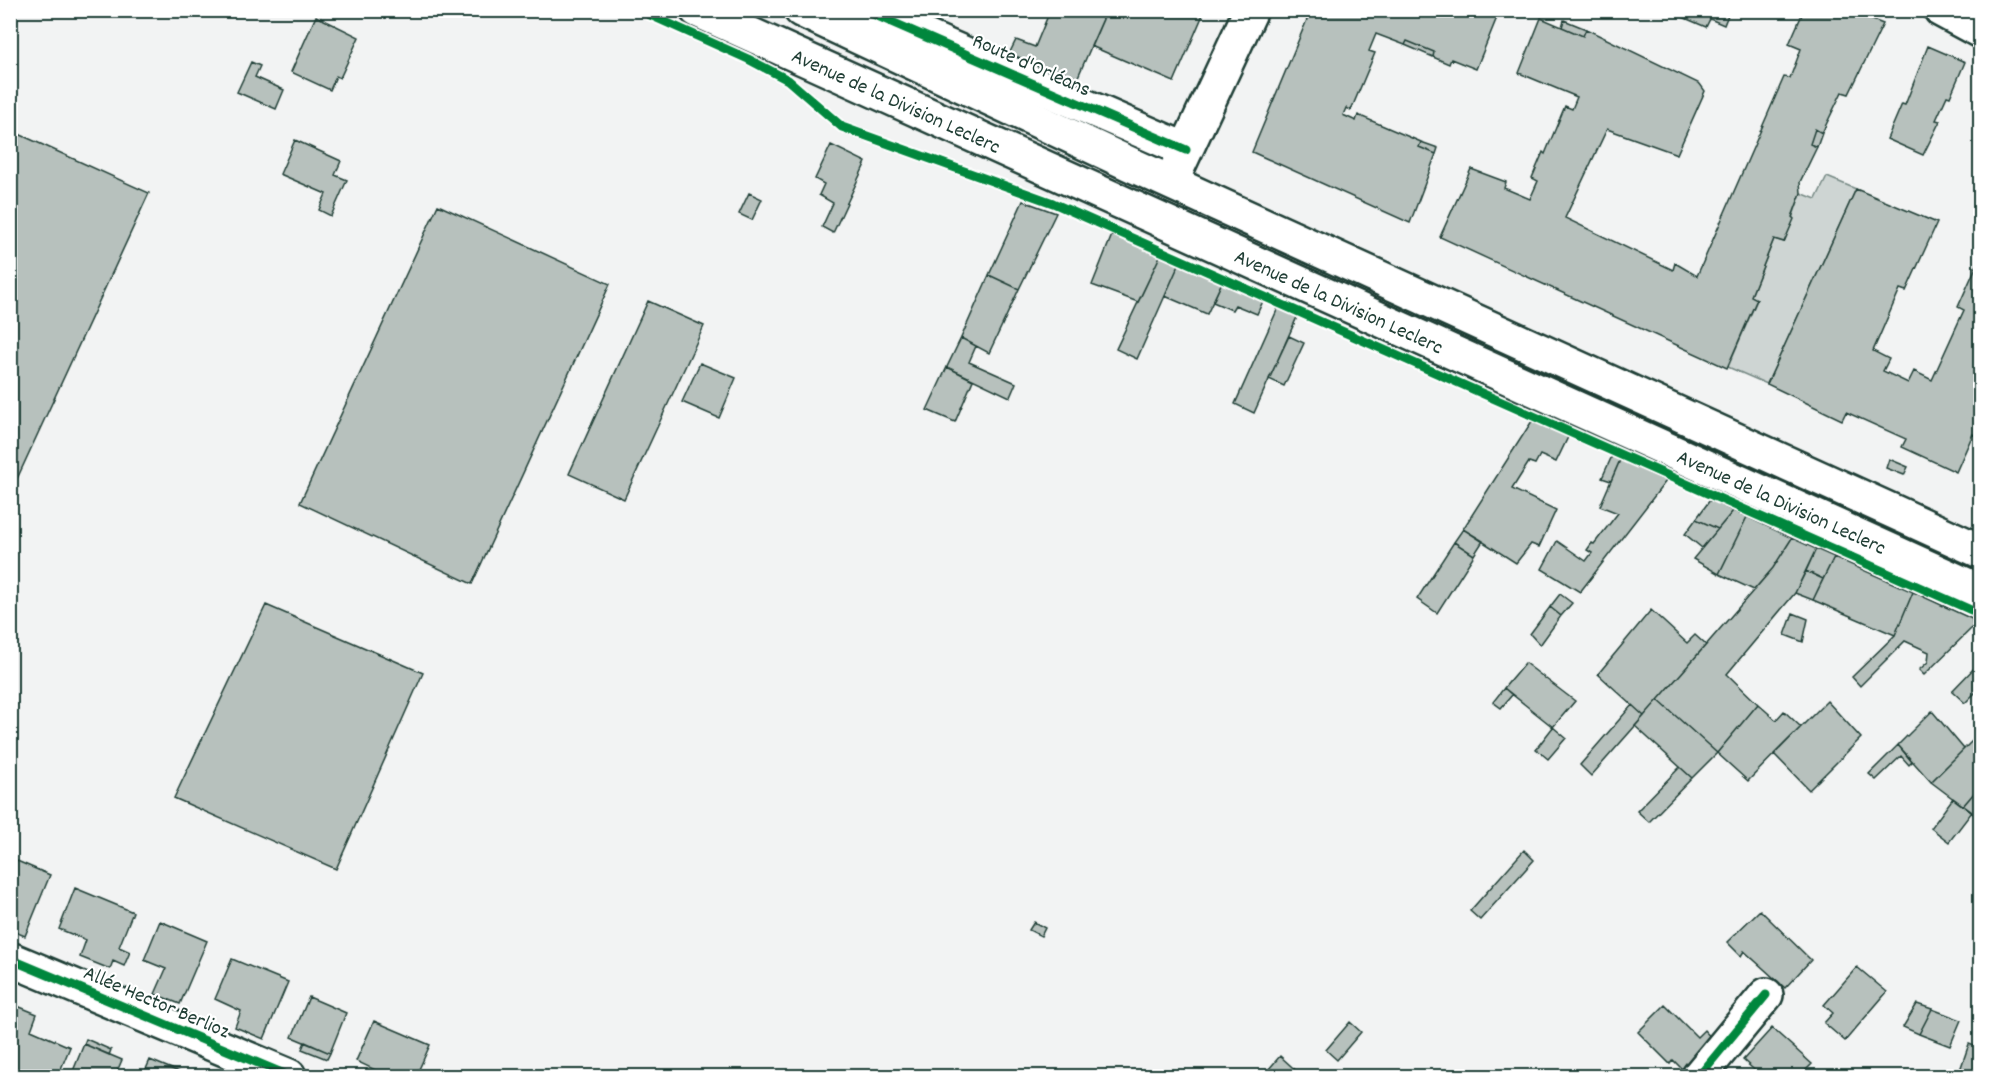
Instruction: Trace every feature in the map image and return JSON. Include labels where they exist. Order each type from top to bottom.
[{"type":"main road","name":"Avenue de la Division Leclerc","points":[[697,10],[1980,591]]},
{"type":"main road","name":"Avenue de la Division Leclerc","points":[[801,10],[1980,551]]},
{"type":"main road","name":"Route d'Orléans","points":[[864,10],[1186,150]]},
{"type":"main road","points":[[1172,182],[1251,10]]},
{"type":"main road","points":[[1941,10],[1980,31]]},
{"type":"main road","name":"Allée Hector Berlioz","points":[[10,959],[289,1077]]},
{"type":"main road","points":[[1699,1077],[1766,995]]},
{"type":"shaded area","points":[[1827,177],[1856,189],[1767,384],[1728,367],[1757,300],[1751,296],[1774,239],[1784,242],[1801,193],[1816,199]]},
{"type":"building","points":[[1043,10],[1107,10],[1074,86],[1027,65],[1028,62],[1009,54],[1016,40],[1035,47],[1049,13]]},
{"type":"building","points":[[1107,10],[1205,10],[1174,82],[1091,46]]},
{"type":"building","points":[[1311,10],[1500,10],[1476,69],[1451,59],[1449,64],[1433,57],[1434,52],[1407,41],[1405,45],[1376,34],[1369,51],[1375,53],[1351,110],[1346,108],[1343,115],[1356,121],[1358,115],[1421,142],[1419,147],[1436,154],[1410,223],[1252,152]]},
{"type":"building","points":[[1666,10],[1730,10],[1724,25],[1710,19],[1706,27]]},
{"type":"building","points":[[1804,10],[1847,10],[1883,24],[1849,94],[1842,92],[1822,133],[1815,129],[1810,144],[1817,147],[1800,182],[1801,193],[1792,217],[1794,219],[1784,242],[1774,239],[1751,296],[1757,299],[1727,368],[1440,237],[1471,169],[1506,182],[1504,188],[1530,199],[1538,181],[1532,178],[1543,152],[1545,154],[1565,106],[1572,109],[1577,97],[1519,73],[1541,18],[1583,36],[1586,29],[1700,84],[1705,91],[1677,154],[1607,129],[1565,218],[1673,270],[1675,263],[1697,276],[1784,77],[1790,78],[1801,49],[1789,44]]},
{"type":"building","points":[[316,16],[359,37],[340,78],[336,76],[330,90],[291,72]]},
{"type":"building","points":[[1564,20],[1586,29],[1583,36],[1562,27]]},
{"type":"building","points":[[1407,41],[1434,52],[1433,57],[1405,45]]},
{"type":"building","points":[[1928,46],[1965,62],[1950,97],[1947,96],[1936,120],[1940,121],[1923,155],[1887,139],[1902,104],[1905,105]]},
{"type":"building","points":[[251,62],[260,66],[255,77],[284,90],[276,109],[237,92]]},
{"type":"building","points":[[1815,129],[1822,133],[1817,147],[1810,144]]},
{"type":"building","points":[[10,130],[149,193],[10,494]]},
{"type":"building","points":[[295,140],[341,161],[335,175],[347,180],[331,216],[319,210],[326,194],[280,174]]},
{"type":"building","points":[[1421,142],[1438,148],[1436,154],[1419,147]]},
{"type":"building","points":[[831,145],[866,162],[833,233],[822,227],[833,203],[819,195],[824,184],[815,179]]},
{"type":"building","points":[[1856,189],[1937,223],[1906,291],[1900,289],[1873,351],[1889,359],[1883,371],[1908,383],[1914,371],[1932,380],[1964,310],[1958,307],[1980,258],[1980,437],[1973,434],[1956,472],[1902,447],[1906,439],[1846,412],[1842,420],[1767,384]]},
{"type":"building","points":[[749,193],[762,199],[752,220],[739,214]]},
{"type":"building","points":[[1023,201],[1056,213],[1019,289],[989,275]]},
{"type":"building","points":[[438,205],[610,284],[472,584],[300,503]]},
{"type":"building","points":[[1112,235],[1161,254],[1138,302],[1092,285]]},
{"type":"building","points":[[1161,254],[1180,262],[1137,359],[1116,349]]},
{"type":"building","points":[[1180,262],[1222,282],[1207,314],[1165,296]]},
{"type":"building","points":[[989,275],[1019,289],[989,353],[961,338]]},
{"type":"building","points":[[1222,282],[1263,301],[1257,314],[1235,305],[1232,310],[1213,302]]},
{"type":"building","points":[[648,301],[704,326],[624,499],[569,474]]},
{"type":"building","points":[[1278,308],[1297,317],[1254,413],[1235,404]]},
{"type":"building","points":[[1289,336],[1304,343],[1284,386],[1269,379]]},
{"type":"building","points":[[961,338],[976,346],[969,362],[1016,383],[1010,397],[947,367]]},
{"type":"building","points":[[700,363],[736,378],[719,418],[682,402]]},
{"type":"building","points":[[947,367],[973,380],[955,422],[927,410]]},
{"type":"building","points":[[1532,421],[1568,437],[1556,462],[1540,455],[1535,464],[1529,462],[1512,489],[1556,510],[1539,547],[1531,544],[1516,563],[1463,529]]},
{"type":"building","points":[[1612,456],[1620,460],[1611,481],[1602,478]]},
{"type":"building","points":[[1889,459],[1908,467],[1904,475],[1886,468]]},
{"type":"building","points":[[1620,460],[1666,481],[1580,592],[1542,569],[1557,541],[1586,561],[1592,553],[1587,550],[1618,513],[1600,506]]},
{"type":"building","points":[[1710,500],[1733,511],[1718,529],[1696,519]]},
{"type":"building","points":[[1733,511],[1747,517],[1719,574],[1693,559]]},
{"type":"building","points":[[1747,517],[1792,538],[1773,568],[1754,590],[1719,574]]},
{"type":"building","points":[[1696,519],[1718,529],[1702,548],[1685,534]]},
{"type":"building","points":[[1463,529],[1483,541],[1474,555],[1454,542]]},
{"type":"building","points":[[1792,538],[1816,549],[1795,593],[1727,674],[1758,704],[1717,753],[1658,700],[1773,568]]},
{"type":"building","points":[[1454,542],[1474,555],[1437,613],[1417,599]]},
{"type":"building","points":[[1816,549],[1834,557],[1823,579],[1806,571]]},
{"type":"building","points":[[1834,557],[1913,592],[1895,635],[1813,600]]},
{"type":"building","points":[[1806,571],[1823,579],[1813,600],[1795,593]]},
{"type":"building","points":[[1913,592],[1972,619],[1973,627],[1924,675],[1919,670],[1928,662],[1929,652],[1905,641],[1860,686],[1852,677],[1895,635]]},
{"type":"building","points":[[1560,594],[1572,603],[1561,616],[1550,607]]},
{"type":"building","points":[[266,605],[423,673],[336,869],[174,798]]},
{"type":"building","points":[[1550,607],[1561,616],[1540,645],[1530,634]]},
{"type":"building","points":[[1651,610],[1687,643],[1695,635],[1706,645],[1644,716],[1598,674]]},
{"type":"building","points":[[1793,613],[1808,619],[1803,642],[1785,635]]},
{"type":"building","points":[[1980,662],[1980,688],[1965,703],[1952,691]]},
{"type":"building","points":[[1525,663],[1575,701],[1553,727],[1504,688]]},
{"type":"building","points":[[1504,688],[1512,695],[1501,708],[1493,702]]},
{"type":"building","points":[[1658,700],[1717,753],[1692,778],[1635,726]]},
{"type":"building","points":[[1827,701],[1861,738],[1809,790],[1774,754]]},
{"type":"building","points":[[1758,704],[1776,720],[1784,711],[1801,727],[1748,781],[1717,753]]},
{"type":"building","points":[[1632,705],[1644,716],[1591,776],[1580,765]]},
{"type":"building","points":[[1932,711],[1964,749],[1931,782],[1898,745]]},
{"type":"building","points":[[1553,727],[1566,738],[1548,759],[1536,749]]},
{"type":"building","points":[[1980,733],[1980,786],[1963,806],[1931,782]]},
{"type":"building","points":[[1898,745],[1912,762],[1909,765],[1901,756],[1876,780],[1869,774]]},
{"type":"building","points":[[1680,767],[1692,778],[1649,822],[1637,811]]},
{"type":"building","points":[[1980,786],[1980,819],[1963,806]]},
{"type":"building","points":[[1953,798],[1972,812],[1949,842],[1931,828]]},
{"type":"building","points":[[1524,850],[1534,860],[1480,920],[1470,911]]},
{"type":"building","points":[[10,858],[50,875],[25,936],[10,930]]},
{"type":"building","points":[[75,888],[133,912],[119,947],[130,952],[124,966],[113,961],[110,969],[80,957],[86,940],[59,929]]},
{"type":"building","points":[[1760,910],[1811,960],[1785,988],[1744,951],[1741,956],[1727,942]]},
{"type":"building","points":[[160,921],[207,941],[180,1004],[155,994],[166,969],[144,960]]},
{"type":"building","points":[[1034,922],[1045,928],[1041,936],[1029,930]]},
{"type":"building","points":[[232,959],[288,982],[264,1039],[235,1027],[241,1011],[215,999]]},
{"type":"building","points":[[1857,967],[1887,992],[1845,1041],[1824,1023],[1833,1013],[1824,1005]]},
{"type":"building","points":[[309,997],[346,1013],[330,1053],[292,1037]]},
{"type":"building","points":[[10,1003],[37,1014],[31,1030],[70,1047],[58,1076],[24,1076],[10,1071]]},
{"type":"building","points":[[1917,1004],[1932,1009],[1919,1034],[1903,1027]]},
{"type":"building","points":[[1665,1005],[1697,1037],[1704,1030],[1714,1041],[1684,1071],[1673,1060],[1670,1064],[1638,1032]]},
{"type":"building","points":[[1932,1009],[1961,1020],[1950,1046],[1919,1034]]},
{"type":"building","points":[[374,1021],[430,1045],[416,1076],[383,1076],[384,1074],[356,1061]]},
{"type":"building","points":[[1350,1022],[1361,1032],[1337,1060],[1326,1050]]},
{"type":"building","points":[[1772,1028],[1812,1064],[1800,1076],[1761,1076],[1743,1060]]},
{"type":"building","points":[[86,1039],[111,1050],[109,1055],[84,1044]]},
{"type":"building","points":[[305,1042],[330,1053],[327,1059],[302,1049]]},
{"type":"building","points":[[84,1044],[122,1060],[115,1076],[71,1076]]},
{"type":"building","points":[[1969,1044],[1980,1048],[1980,1076],[1958,1076]]},
{"type":"building","points":[[1280,1056],[1302,1076],[1263,1076]]},
{"type":"building","points":[[150,1060],[179,1072],[177,1076],[143,1076]]},
{"type":"cycle path","points":[[639,10],[748,59],[788,80],[842,127],[1053,203],[1980,614]]},
{"type":"cycle path","points":[[864,10],[1186,150]]},
{"type":"cycle path","points":[[10,959],[289,1076]]},
{"type":"cycle path","points":[[1699,1076],[1766,995]]}]
